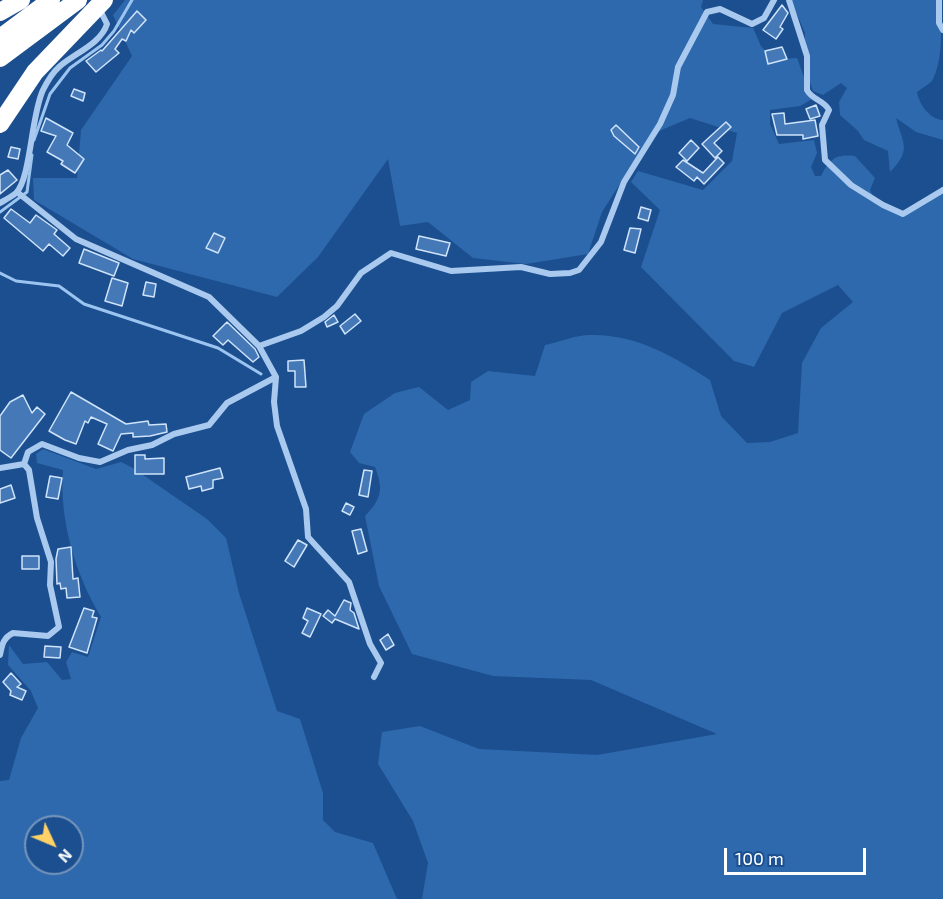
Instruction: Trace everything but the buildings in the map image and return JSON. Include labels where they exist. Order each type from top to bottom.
[{"type":"highway","points":[[0,12],[21,0]]},
{"type":"highway","points":[[0,38],[51,0]]},
{"type":"highway","points":[[0,58],[78,0]]},
{"type":"highway","points":[[0,124],[34,72],[103,7]]},
{"type":"street","points":[[259,346],[301,331],[324,317],[337,306],[361,273],[391,254],[451,271],[521,267],[550,274],[579,270],[601,242],[624,182],[660,124],[673,95],[678,67],[707,12],[720,9],[752,24],[764,18],[774,0]]},
{"type":"street","points":[[789,0],[807,56],[807,90],[809,95],[823,101],[829,110],[822,126],[825,160],[851,184],[883,205],[903,214],[943,190]]},
{"type":"street","points":[[939,0],[939,23],[943,30]]},
{"type":"street","points":[[0,203],[18,193],[24,179],[35,113],[45,88],[59,67],[106,29],[103,7]]},
{"type":"street","points":[[18,193],[76,239],[209,297],[259,346],[276,377],[274,402],[277,426],[306,509],[308,537],[349,582],[370,644],[381,663],[374,677]]},
{"type":"street","points":[[24,464],[28,452],[42,444],[79,458],[100,462],[152,445],[174,434],[209,425],[227,403],[276,377]]},
{"type":"street","points":[[0,468],[24,464]]},
{"type":"street","points":[[0,656],[3,643],[9,635],[14,633],[48,636],[59,627],[50,585],[51,562],[37,518],[29,470],[24,464]]},
{"type":"shaded area","points":[[125,0],[703,0],[701,7],[713,24],[753,28],[761,46],[773,60],[797,58],[812,99],[800,106],[770,110],[770,124],[779,144],[814,140],[817,153],[811,167],[815,176],[821,176],[827,165],[838,157],[855,156],[875,178],[870,190],[876,202],[898,215],[917,208],[943,186],[943,899],[422,899],[428,863],[413,821],[378,764],[382,732],[420,726],[479,749],[597,755],[717,734],[591,680],[493,676],[412,654],[379,586],[365,516],[378,499],[380,488],[378,475],[375,467],[359,463],[350,452],[364,414],[395,393],[419,387],[448,410],[470,400],[471,382],[488,371],[535,376],[545,345],[579,336],[607,336],[623,338],[653,348],[710,380],[721,416],[747,443],[770,442],[798,433],[802,363],[821,328],[853,302],[838,285],[782,313],[754,367],[734,361],[641,267],[660,210],[631,182],[638,171],[703,190],[732,161],[737,133],[690,118],[652,134],[602,212],[588,254],[526,264],[473,258],[428,222],[400,226],[388,159],[318,257],[277,297],[133,259],[34,200],[33,178],[77,178],[81,130],[132,56],[113,15]]},
{"type":"shaded area","points":[[791,0],[938,0],[941,30],[936,73],[932,81],[917,92],[926,110],[933,117],[943,120],[943,140],[916,132],[896,118],[904,146],[901,158],[890,172],[888,151],[864,140],[858,131],[840,115],[839,102],[847,88],[841,83],[823,95],[813,91],[805,67],[805,33]]},
{"type":"shaded area","points":[[43,449],[96,469],[121,462],[207,519],[226,538],[239,593],[277,711],[300,719],[323,793],[323,820],[335,832],[373,843],[397,899],[0,899],[0,781],[9,780],[21,738],[38,708],[31,691],[8,665],[9,645],[23,664],[47,662],[62,680],[71,679],[66,662],[72,652],[88,657],[101,617],[76,565],[66,527],[62,489],[63,470],[37,463],[36,454]]},
{"type":"waterway","points":[[34,140],[50,94],[70,68],[102,45],[114,31],[132,0]]},
{"type":"waterway","points":[[0,212],[27,192],[32,155]]},
{"type":"waterway","points":[[0,273],[16,281],[59,286],[84,304],[218,348],[261,374]]}]
